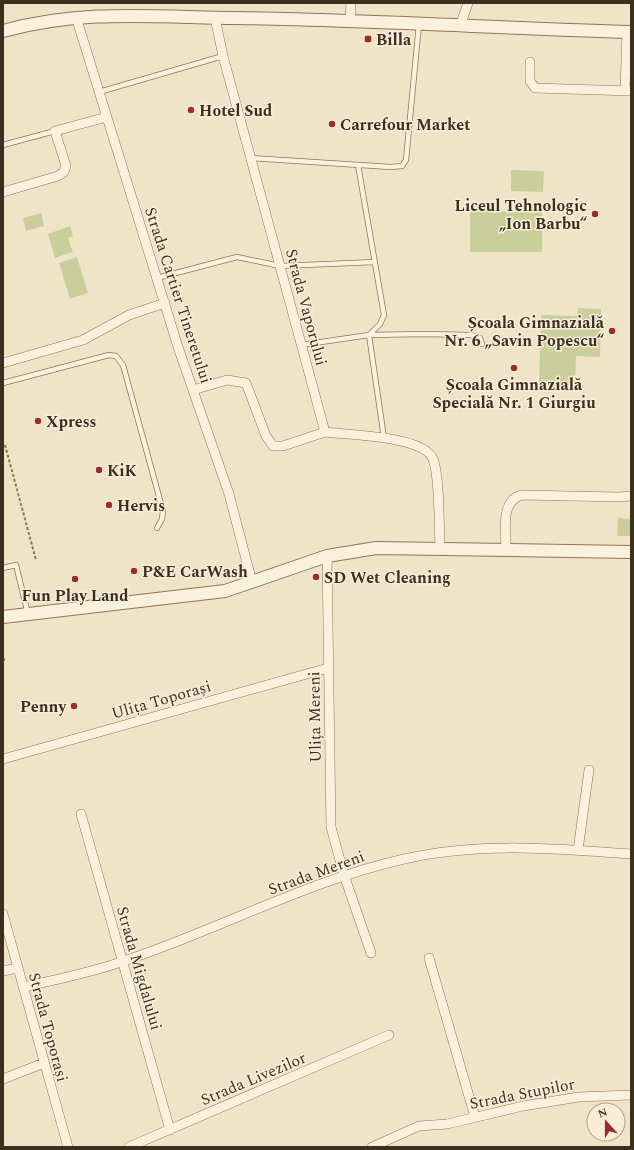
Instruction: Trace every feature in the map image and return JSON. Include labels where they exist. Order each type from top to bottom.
[{"type":"street","points":[[350,20],[351,3]]},
{"type":"street","points":[[460,26],[468,3]]},
{"type":"street","points":[[3,31],[38,22],[76,17],[113,15],[350,20],[460,26],[629,32],[628,90],[535,88],[530,81],[530,62]]},
{"type":"street","name":"Strada Cartier Tineretului","points":[[76,17],[164,303],[229,494],[252,582]]},
{"type":"street","name":"Strada Vaporului","points":[[214,18],[222,56],[325,432]]},
{"type":"street","points":[[3,192],[58,176],[64,172],[66,166],[55,131],[107,118]]},
{"type":"street","points":[[3,363],[83,340],[129,315],[164,303]]},
{"type":"street","points":[[193,390],[227,380],[246,383],[266,436],[273,446],[283,446],[325,432],[384,438],[417,445],[427,450],[433,458],[436,471],[440,548]]},
{"type":"street","points":[[506,549],[507,509],[509,502],[514,497],[522,495],[631,496]]},
{"type":"street","points":[[3,617],[225,592],[327,556],[376,548],[631,552]]},
{"type":"street","name":"Ulița Mereni","points":[[327,556],[331,827],[344,875],[371,953]]},
{"type":"street","name":"Ulița Toporași","points":[[3,760],[328,668]]},
{"type":"street","points":[[578,850],[589,770]]},
{"type":"street","name":"Strada Migdalului","points":[[81,814],[170,1130]]},
{"type":"street","name":"Strada Mereni","points":[[23,988],[122,962],[344,875],[403,859],[444,852],[495,848],[578,850],[631,854]]},
{"type":"street","name":"Strada Toporași","points":[[3,914],[68,1147]]},
{"type":"street","points":[[429,958],[474,1117]]},
{"type":"street","points":[[3,971],[18,968]]},
{"type":"street","name":"Strada Livezilor","points":[[129,1147],[389,1035]]},
{"type":"street","points":[[3,1078],[44,1063]]},
{"type":"street","name":"Strada Stupilor","points":[[372,1147],[419,1126],[447,1124],[523,1106],[579,1097],[631,1095]]},
{"type":"lane","points":[[251,158],[391,167],[402,166],[406,160],[419,24]]},
{"type":"lane","points":[[99,92],[222,56]]},
{"type":"lane","points":[[3,145],[55,131]]},
{"type":"lane","points":[[358,165],[384,315],[380,324],[369,335]]},
{"type":"lane","points":[[157,278],[237,257],[280,266],[375,262]]},
{"type":"lane","points":[[301,345],[369,335],[424,334],[471,335],[480,338],[482,344]]},
{"type":"lane","points":[[369,335],[384,438]]},
{"type":"lane","points":[[3,384],[109,355],[116,356],[123,365],[163,511],[162,519],[157,528]]},
{"type":"lane","points":[[3,568],[16,565],[28,614]]},
{"type":"path","points":[[5,446],[36,560]]},
{"type":"green space","points":[[511,170],[544,171],[543,192],[511,191]]},
{"type":"green space","points":[[470,211],[542,212],[542,252],[470,252]]},
{"type":"green space","points":[[41,213],[44,226],[26,231],[23,218]]},
{"type":"green space","points":[[70,226],[73,236],[68,238],[73,252],[55,258],[48,234]]},
{"type":"green space","points":[[77,257],[88,293],[70,299],[59,263]]},
{"type":"green space","points":[[578,308],[601,309],[600,357],[576,356],[575,387],[539,386],[541,315],[577,316]]},
{"type":"green space","points":[[618,518],[631,519],[631,536],[617,536]]},
{"type":"place","name":"Billa","points":[[368,39]]},
{"type":"place","name":"Hotel Sud","points":[[191,110]]},
{"type":"place","name":"Carrefour Market","points":[[332,124]]},
{"type":"place","name":"Liceul Tehnologic „Ion Barbu“","points":[[595,214]]},
{"type":"place","name":"Școala Gimnazială Nr. 6 „Savin Popescu“","points":[[612,331]]},
{"type":"place","name":"Școala Gimnazială Specială Nr. 1 Giurgiu","points":[[514,368]]},
{"type":"place","name":"Xpress","points":[[38,421]]},
{"type":"place","name":"KiK","points":[[99,470]]},
{"type":"place","name":"Hervis","points":[[109,505]]},
{"type":"place","name":"P&E CarWash","points":[[134,571]]},
{"type":"place","name":"SD Wet Cleaning","points":[[316,577]]},
{"type":"place","name":"Fun Play Land","points":[[75,579]]},
{"type":"place","name":"Penny","points":[[74,706]]}]
